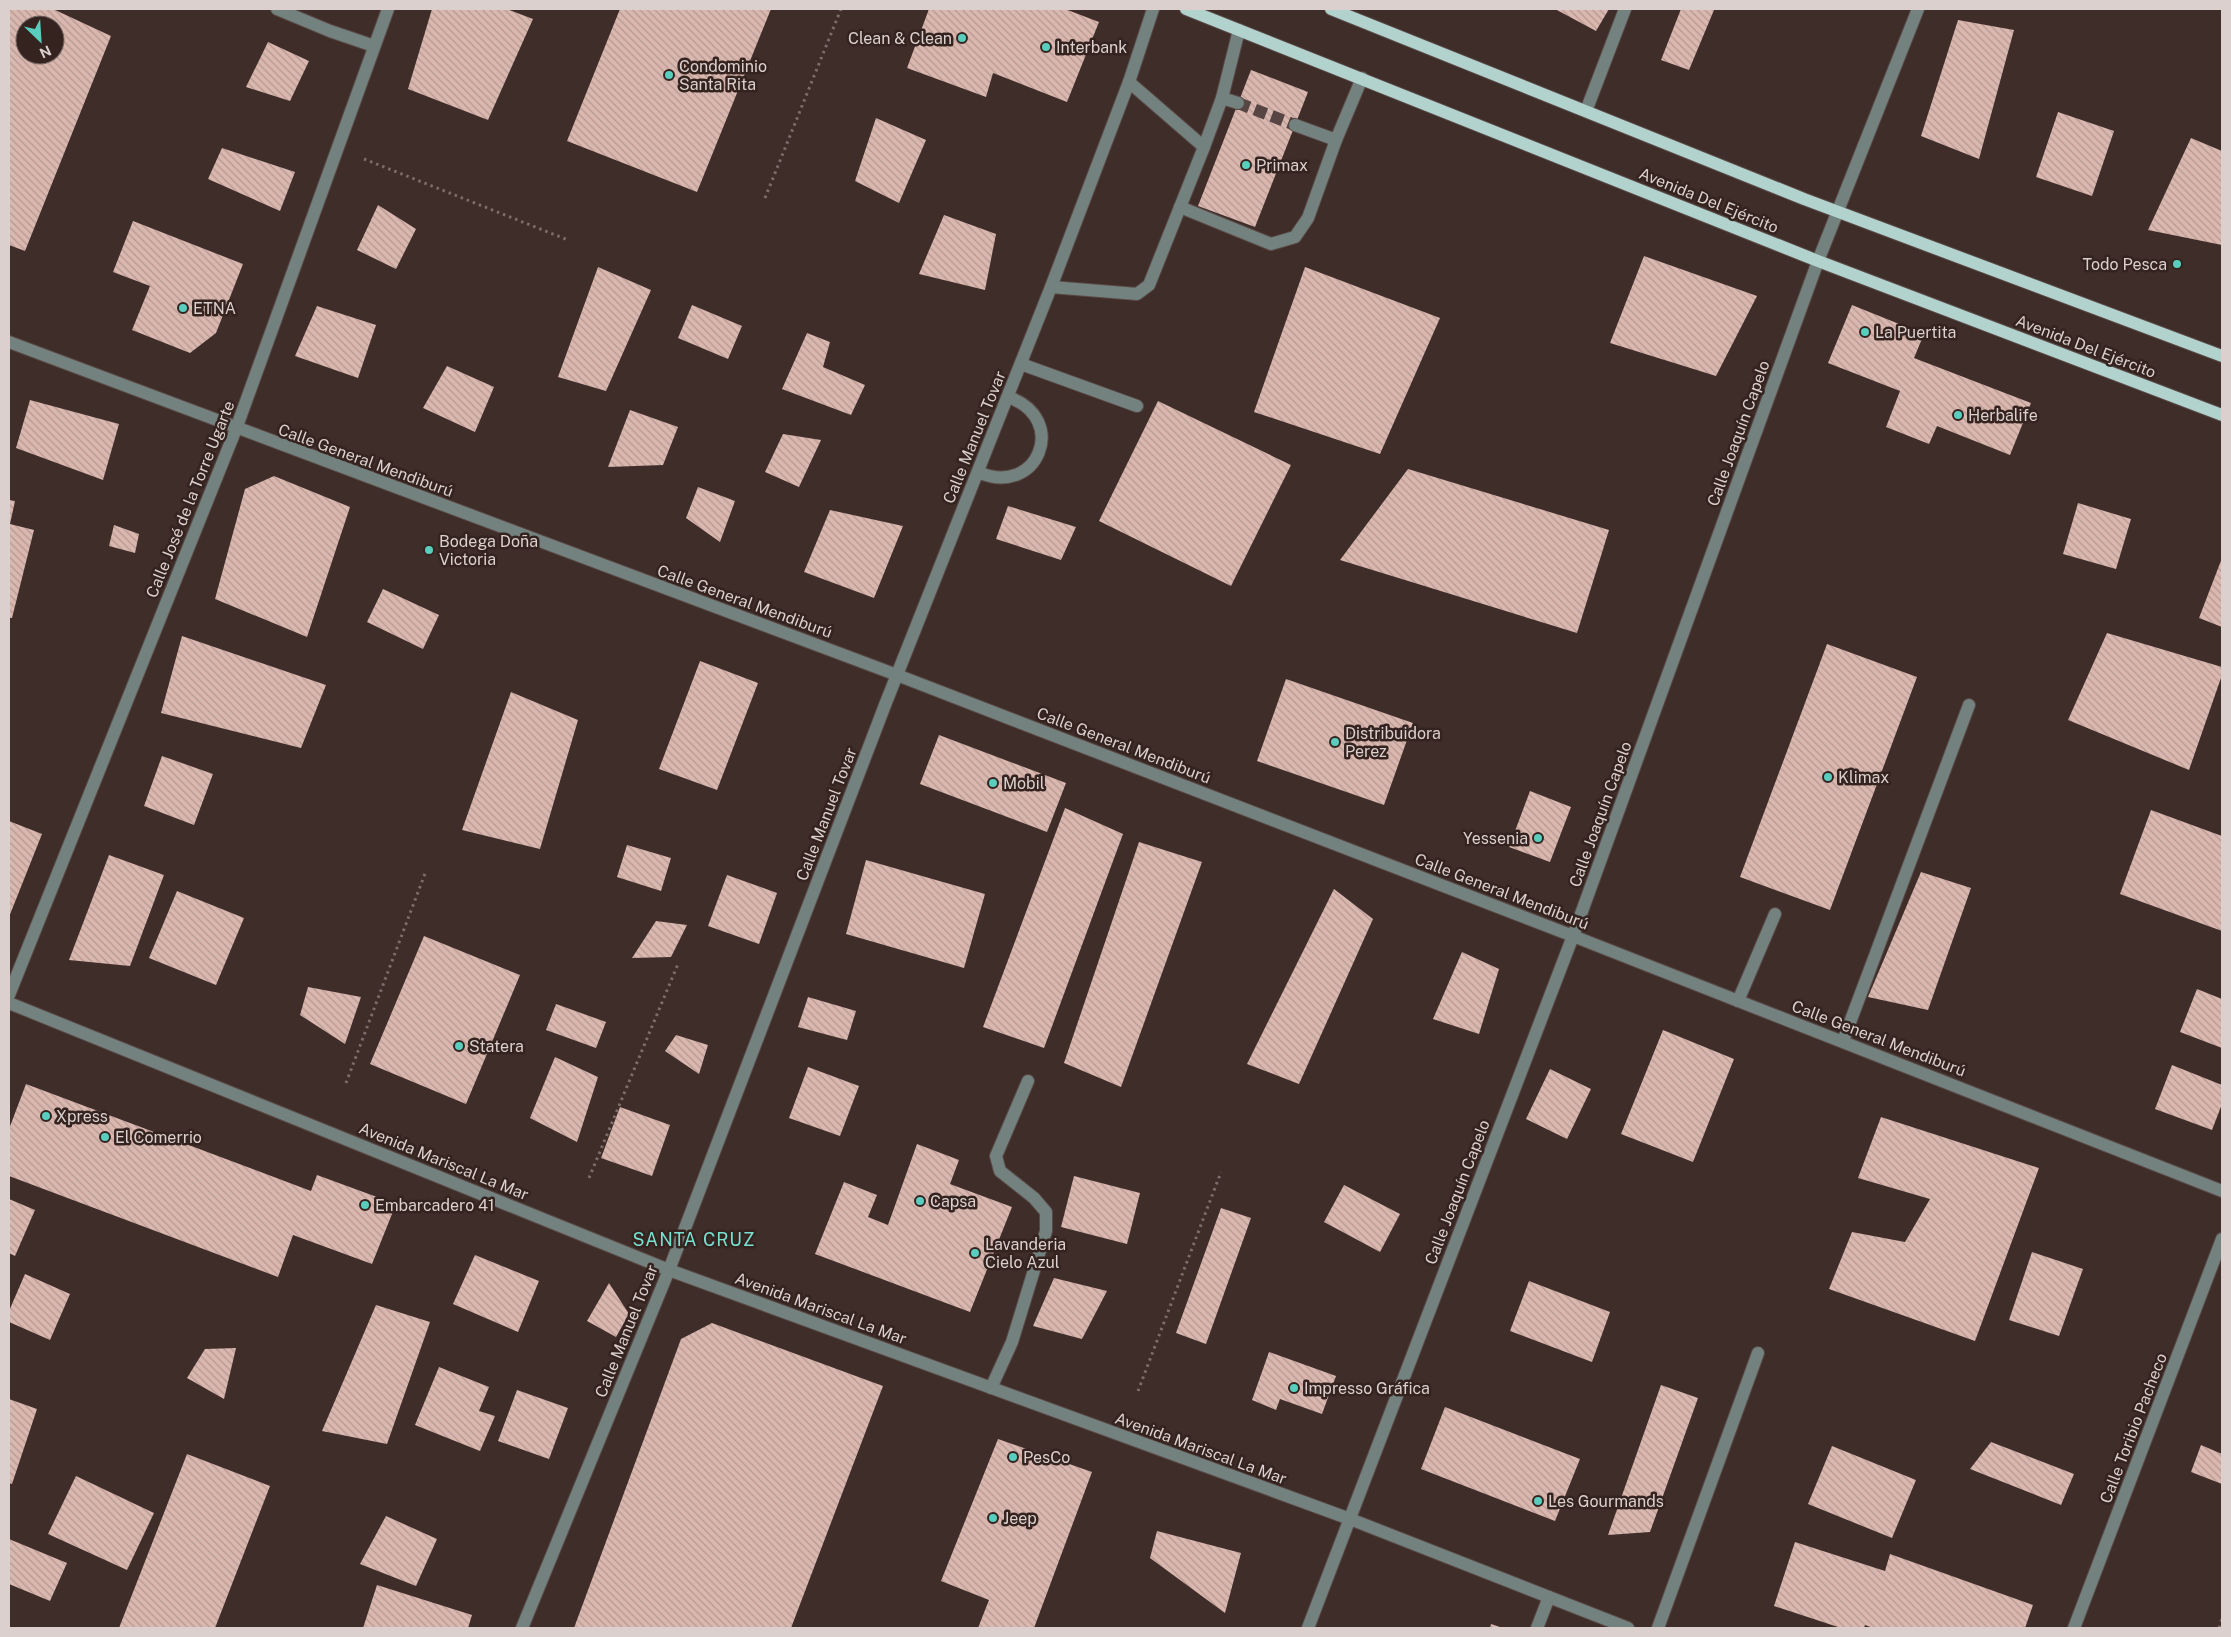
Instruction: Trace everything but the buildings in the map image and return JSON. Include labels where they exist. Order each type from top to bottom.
[{"type":"main road","name":"Avenida Del Ejército","points":[[1186,9],[1818,261],[2222,415]]},
{"type":"main road","points":[[1331,9],[1839,212],[2222,356]]},
{"type":"street","points":[[277,9],[330,31],[374,46]]},
{"type":"street","name":"Calle José de la Torre Ugarte","points":[[9,995],[236,429],[388,9]]},
{"type":"street","name":"Calle Manuel Tovar","points":[[522,1628],[669,1270],[897,675],[1051,287],[1128,82],[1153,9]]},
{"type":"street","points":[[1586,111],[1625,9]]},
{"type":"street","name":"Calle Joaquín Capelo","points":[[1308,1628],[1573,936],[1818,261],[1918,9]]},
{"type":"street","points":[[1051,287],[1138,294],[1149,285],[1222,98],[1239,30]]},
{"type":"street","points":[[1180,207],[1271,244],[1295,237],[1308,218],[1336,140],[1362,78]]},
{"type":"street","points":[[1128,82],[1204,147]]},
{"type":"street","points":[[1222,98],[1238,103]]},
{"type":"street","points":[[1295,125],[1336,140]]},
{"type":"street","name":"Calle General Mendiburú","points":[[9,342],[236,429],[897,675],[1738,1000],[2222,1191]]},
{"type":"street","points":[[1021,364],[1137,406]]},
{"type":"street","points":[[978,472],[991,478],[1007,478],[1020,474],[1032,465],[1040,453],[1042,438],[1040,424],[1033,411],[1022,402],[1008,397]]},
{"type":"street","points":[[1843,1041],[1969,705]]},
{"type":"street","points":[[1738,1000],[1775,914]]},
{"type":"street","name":"Avenida Mariscal La Mar","points":[[9,1002],[669,1270],[1350,1519],[1628,1628]]},
{"type":"street","points":[[991,1388],[1012,1342],[1046,1231],[1046,1212],[1034,1198],[1000,1171],[996,1156],[1028,1081]]},
{"type":"street","name":"Calle Toribio Pacheco","points":[[2074,1628],[2222,1239]]},
{"type":"street","points":[[1658,1628],[1758,1353]]},
{"type":"street","points":[[1537,1628],[1548,1597]]},
{"type":"path","points":[[764,198],[841,9]]},
{"type":"path","points":[[338,148],[568,240]]},
{"type":"path","points":[[346,1083],[426,871]]},
{"type":"path","points":[[589,1178],[678,964]]},
{"type":"path","points":[[1138,1391],[1221,1172]]},
{"type":"path","points":[[2219,1628],[2222,1619]]},
{"type":"tunnel","points":[[1238,103],[1295,125]]},
{"type":"place","name":"Clean & Clean","points":[[962,38]]},
{"type":"place","name":"Interbank","points":[[1046,47]]},
{"type":"place","name":"Condominio Santa Rita","points":[[669,75]]},
{"type":"place","name":"Primax","points":[[1246,165]]},
{"type":"place","name":"Todo Pesca","points":[[2177,264]]},
{"type":"place","name":"ETNA","points":[[183,308]]},
{"type":"place","name":"La Puertita","points":[[1865,332]]},
{"type":"place","name":"Herbalife","points":[[1958,415]]},
{"type":"place","name":"Bodega Doña Victoria","points":[[429,550]]},
{"type":"place","name":"Distribuidora Perez","points":[[1335,742]]},
{"type":"place","name":"Klimax","points":[[1828,777]]},
{"type":"place","name":"Mobil","points":[[993,783]]},
{"type":"place","name":"Yessenia","points":[[1538,838]]},
{"type":"place","name":"Statera","points":[[459,1046]]},
{"type":"place","name":"Xpress","points":[[46,1116]]},
{"type":"place","name":"El Comerrio","points":[[105,1137]]},
{"type":"place","name":"Capsa","points":[[920,1201]]},
{"type":"place","name":"Embarcadero 41","points":[[365,1205]]},
{"type":"place","name":"Lavanderia Cielo Azul","points":[[975,1253]]},
{"type":"place","name":"Impresso Gráfica","points":[[1294,1388]]},
{"type":"place","name":"PesCo","points":[[1013,1457]]},
{"type":"place","name":"Les Gourmands","points":[[1538,1501]]},
{"type":"place","name":"Jeep","points":[[993,1518]]},
{"type":"district","name":"SANTA CRUZ","points":[[694,1240]]}]
